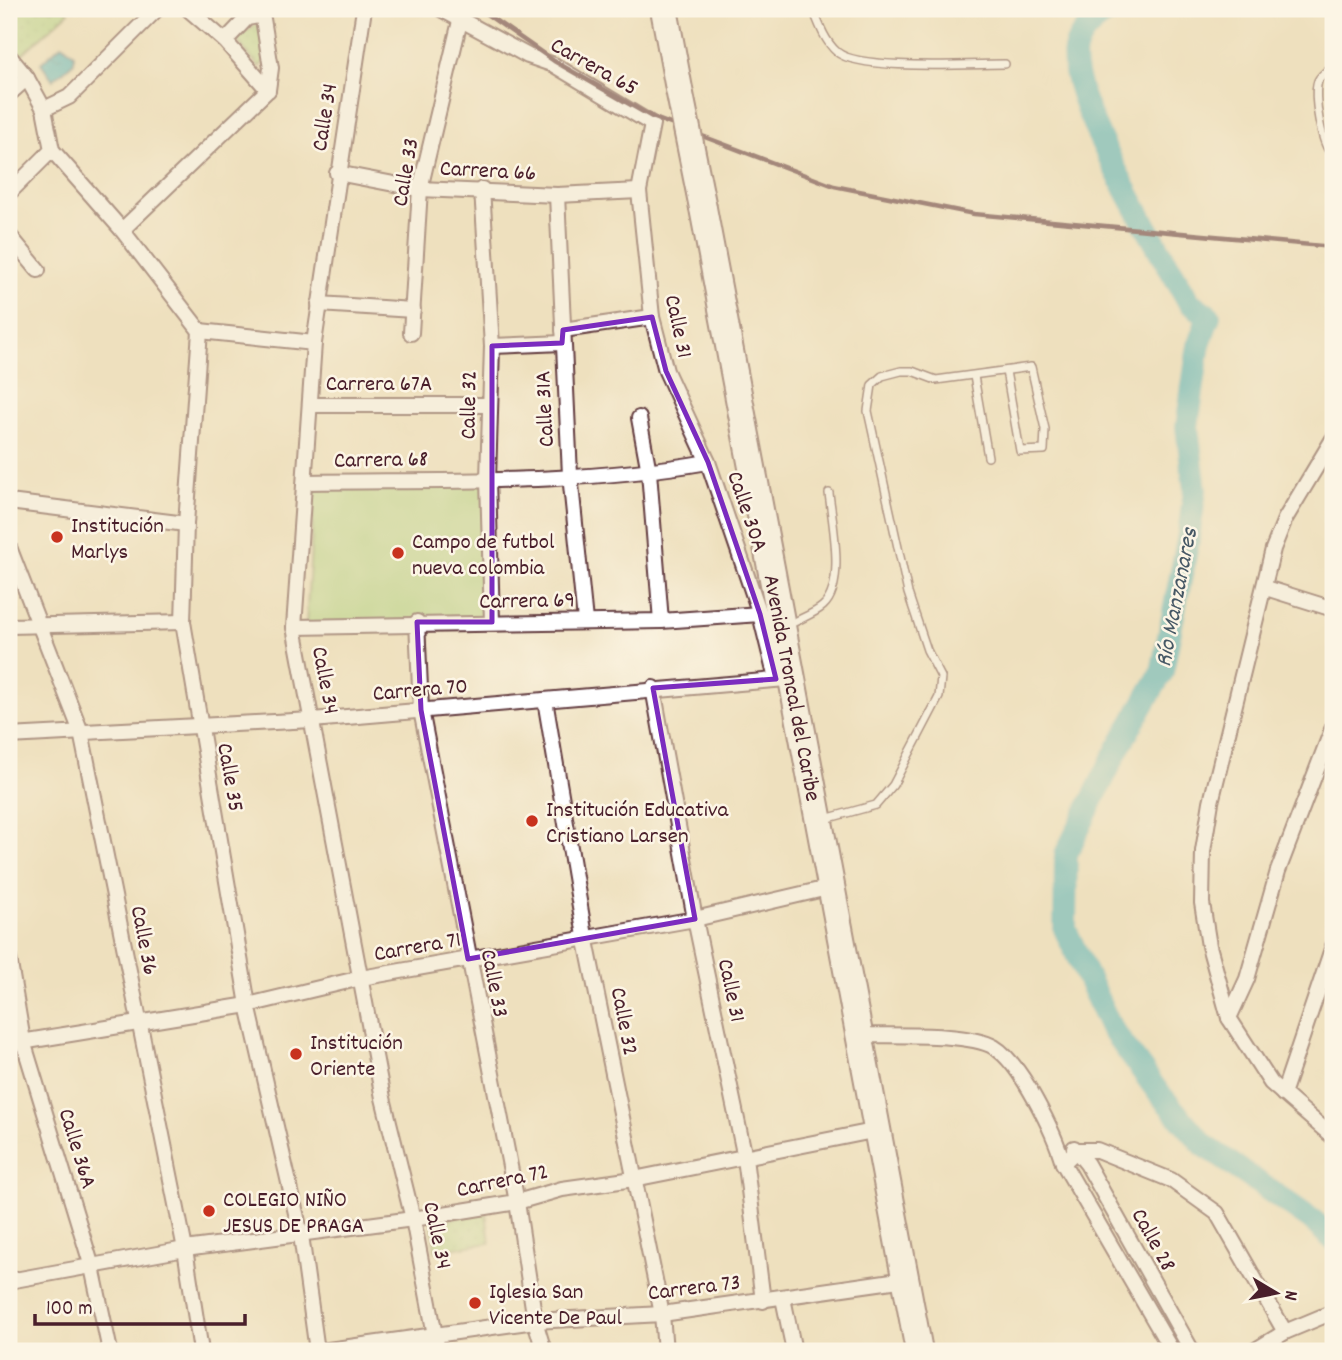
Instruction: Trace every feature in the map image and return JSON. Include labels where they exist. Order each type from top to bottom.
[{"type":"highway","name":"Avenida Troncal del Caribe","points":[[664,14],[783,628],[784,679],[819,820],[919,1351]]},
{"type":"street","points":[[44,109],[69,97],[157,9]]},
{"type":"street","points":[[188,9],[226,41],[268,90]]},
{"type":"street","name":"Calle 34","points":[[364,9],[337,173],[314,343],[294,627],[383,1098],[413,1219],[438,1351]]},
{"type":"street","name":"Carrera 65","points":[[441,9],[528,56],[554,65],[652,124]]},
{"type":"street","points":[[122,230],[268,90],[271,68],[263,19],[258,16],[247,18],[226,41]]},
{"type":"street","name":"Calle 33","points":[[411,333],[420,189],[460,21]]},
{"type":"street","points":[[9,56],[27,78],[44,109],[52,150],[122,230],[200,331],[314,343]]},
{"type":"street","points":[[9,94],[27,78]]},
{"type":"street","name":"Calle 31","points":[[652,124],[639,191],[652,317],[666,371],[708,461]]},
{"type":"street","points":[[9,193],[52,150]]},
{"type":"street","name":"Carrera 66","points":[[337,173],[420,189],[482,189],[558,195],[639,191]]},
{"type":"street","name":"Calle 32","points":[[482,189],[492,346],[488,479],[492,622]]},
{"type":"street","name":"Calle 31A","points":[[558,195],[570,475],[585,621]]},
{"type":"street","points":[[9,234],[38,270]]},
{"type":"street","points":[[320,304],[413,310]]},
{"type":"street","points":[[492,346],[563,336],[652,317]]},
{"type":"street","name":"Calle 35","points":[[200,331],[186,524],[183,622],[248,1005],[301,1235],[319,1351]]},
{"type":"street","name":"Carrera 67A","points":[[310,405],[489,405]]},
{"type":"street","points":[[639,418],[649,472],[661,621]]},
{"type":"street","points":[[1333,439],[1285,519],[1273,549],[1266,588],[1211,802],[1203,850],[1202,903],[1209,946],[1229,1018],[1271,1083],[1333,1137]]},
{"type":"street","name":"Carrera 68","points":[[306,482],[488,479],[649,472],[708,461]]},
{"type":"street","name":"Calle 30A","points":[[708,461],[784,679]]},
{"type":"street","points":[[9,502],[186,524]]},
{"type":"street","name":"Calle 36","points":[[9,547],[81,732],[185,1249],[201,1351]]},
{"type":"street","points":[[1266,588],[1333,609]]},
{"type":"street","name":"Carrera 69","points":[[294,627],[417,622],[661,621],[760,614]]},
{"type":"street","points":[[9,626],[183,622]]},
{"type":"street","name":"Calle 33","points":[[417,622],[421,710],[517,1202],[534,1321],[544,1351]]},
{"type":"street","name":"Carrera 70","points":[[9,736],[312,720],[653,688],[784,679]]},
{"type":"street","name":"Calle 31","points":[[653,688],[695,919],[745,1158],[763,1301]]},
{"type":"street","name":"Calle 32","points":[[545,700],[585,936],[662,1314],[665,1351]]},
{"type":"street","points":[[1229,1018],[1247,979],[1278,871],[1333,727]]},
{"type":"street","name":"Carrera 71","points":[[16,1042],[248,1005],[361,978],[585,936],[695,919],[832,887]]},
{"type":"street","points":[[1283,1094],[1333,946]]},
{"type":"street","name":"Calle 36A","points":[[9,958],[16,1042],[92,1267],[110,1351]]},
{"type":"street","name":"Calle 28","points":[[860,1035],[971,1040],[995,1048],[1015,1069],[1055,1134],[1063,1163],[1172,1351]]},
{"type":"street","name":"Carrera 72","points":[[9,1281],[185,1249],[301,1235],[517,1202],[562,1189],[634,1179],[878,1130]]},
{"type":"street","name":"Calle 28","points":[[1055,1134],[1077,1150],[1192,1351]]},
{"type":"street","points":[[1063,1163],[1077,1150]]},
{"type":"street","name":"Calle 28","points":[[1077,1150],[1097,1150],[1171,1180],[1217,1213],[1285,1332]]},
{"type":"street","name":"Carrera 73","points":[[319,1351],[534,1321],[662,1314],[906,1279]]},
{"type":"street","points":[[783,1298],[794,1351]]},
{"type":"street","points":[[1254,1351],[1285,1332],[1333,1312]]},
{"type":"lane","points":[[813,9],[820,27],[837,52],[863,63],[1005,64]]},
{"type":"lane","points":[[1333,66],[1321,75],[1316,96],[1324,141],[1333,155]]},
{"type":"lane","points":[[819,820],[854,813],[876,805],[893,785],[939,697],[941,677],[927,650],[908,593],[869,411],[872,385],[882,376],[901,371],[912,371],[936,380],[1031,367],[1045,429],[1044,450],[1020,451],[1006,371]]},
{"type":"lane","points":[[974,376],[988,457]]},
{"type":"lane","points":[[783,628],[823,607],[833,593],[836,574],[829,493]]},
{"type":"highlighted area","points":[[652,317],[666,371],[708,462],[760,614],[776,679],[653,688],[695,919],[468,959],[421,710],[417,622],[492,622],[492,346],[562,343],[563,330]]},
{"type":"green space","points":[[9,9],[67,9],[69,12],[20,56],[9,43]]},
{"type":"green space","points":[[259,22],[265,61],[259,67],[236,40]]},
{"type":"green space","name":"Campo de futbol nueva colombia","points":[[485,484],[485,618],[306,624],[315,487]]},
{"type":"green space","points":[[486,1213],[490,1243],[435,1251],[431,1221]]},
{"type":"water","points":[[62,44],[74,54],[74,62],[53,80],[41,63]]},
{"type":"waterway","name":"Río Manzanares","points":[[1114,9],[1090,25],[1077,43],[1076,72],[1085,102],[1119,176],[1189,302],[1209,316],[1199,344],[1187,427],[1195,490],[1162,672],[1118,748],[1066,854],[1065,929],[1111,1028],[1158,1092],[1204,1145],[1312,1220],[1333,1239]]},
{"type":"railway","points":[[479,9],[554,61],[652,117],[834,186],[974,214],[1333,247]]},
{"type":"place","name":"Institución Marlys","points":[[57,537]]},
{"type":"place","name":"Campo de futbol nueva colombia","points":[[398,553]]},
{"type":"place","name":"Institución Educativa Cristiano Larsen","points":[[532,821]]},
{"type":"place","name":"Institución Oriente","points":[[296,1054]]},
{"type":"place","name":"COLEGIO NIÑO JESUS DE PRAGA","points":[[209,1211]]},
{"type":"place","name":"Iglesia San Vicente De Paul","points":[[475,1303]]}]
